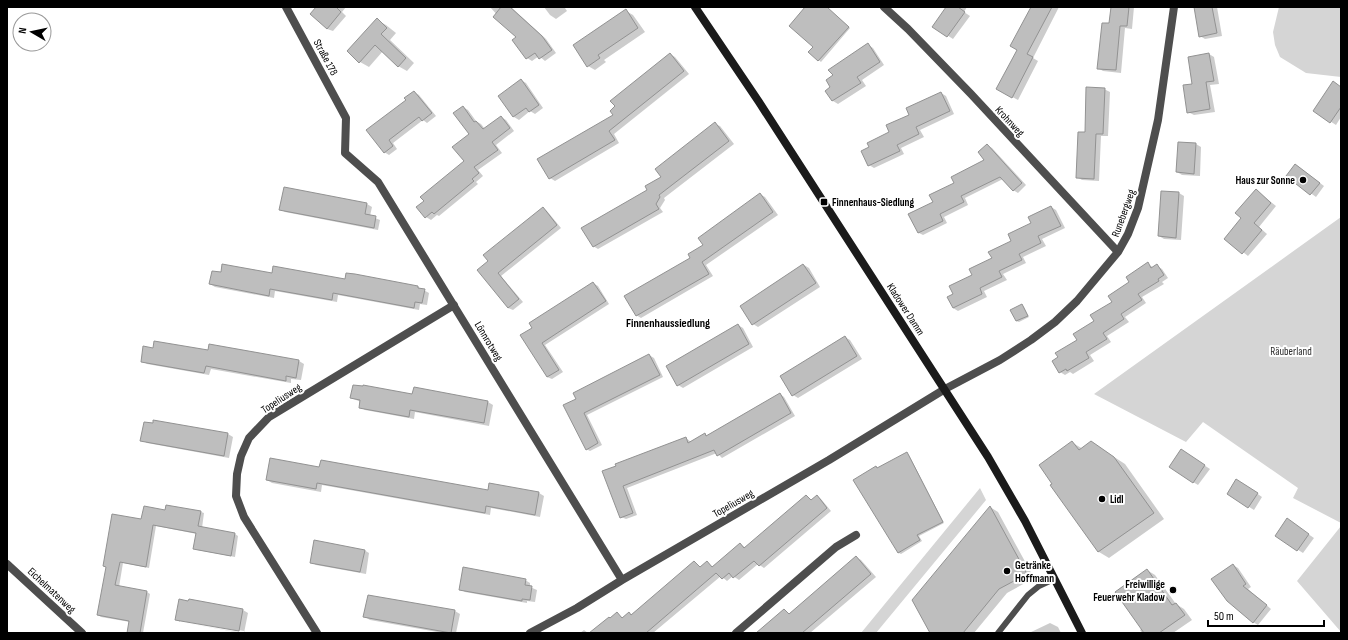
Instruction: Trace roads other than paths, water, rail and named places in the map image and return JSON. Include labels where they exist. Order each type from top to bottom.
[{"type":"main road","name":"Kladower Damm","points":[[695,7],[759,102],[988,458],[1025,520],[1082,633]]},
{"type":"street","name":"Straße 178","points":[[286,7],[346,118]]},
{"type":"street","name":"Krohnweg","points":[[884,7],[908,29],[961,83],[1118,252]]},
{"type":"street","name":"Runebergweg","points":[[945,389],[1000,360],[1055,322],[1077,301],[1118,252],[1128,234],[1143,192],[1158,120],[1174,7]]},
{"type":"street","name":"Lönnrotweg","points":[[346,118],[345,154],[378,182],[622,580]]},
{"type":"street","name":"Topeliusweg","points":[[317,633],[244,517],[236,496],[237,474],[241,456],[249,438],[269,417],[454,305]]},
{"type":"street","name":"Topeliusweg","points":[[530,633],[577,608],[622,580],[829,460],[945,389]]},
{"type":"street","points":[[736,633],[836,547],[856,535]]},
{"type":"street","name":"Eichelmatenweg","points":[[7,564],[82,633]]},
{"type":"lane","points":[[998,633],[1028,595],[1039,586],[1054,579]]},
{"type":"place","name":"Haus zur Sonne","points":[[1303,180]]},
{"type":"place","name":"Finnenhaus-Siedlung","points":[[824,202]]},
{"type":"place","name":"Lidl","points":[[1102,499]]},
{"type":"place","name":"Getränke Hoffmann","points":[[1007,571]]},
{"type":"place","name":"Freiwillige Feuerwehr Kladow","points":[[1173,590]]},
{"type":"district","name":"Finnenhaussiedlung","points":[[668,323]]},
{"type":"park label","name":"Räuberland","points":[[1291,351]]}]
